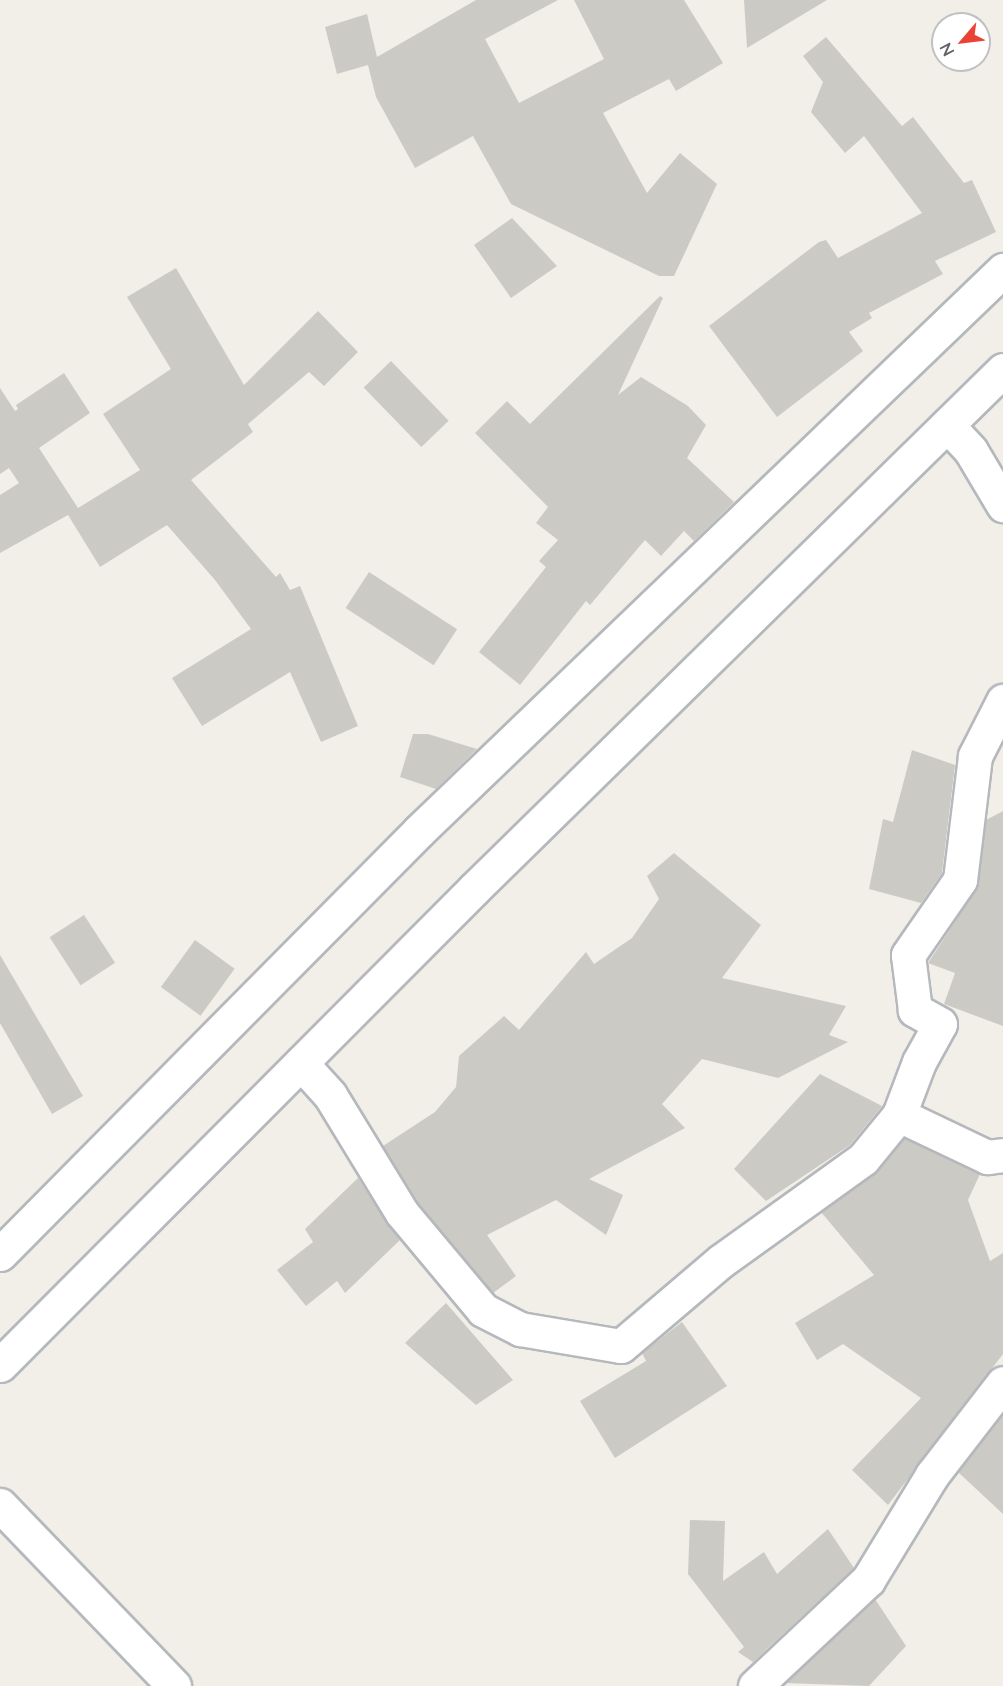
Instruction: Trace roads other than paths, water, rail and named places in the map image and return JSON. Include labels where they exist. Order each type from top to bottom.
[{"type":"street","points":[[0,1254],[419,831],[1003,270]]},
{"type":"street","points":[[0,1365],[301,1063],[1003,370]]},
{"type":"street","points":[[947,425],[971,451],[1003,506]]},
{"type":"street","points":[[301,1063],[330,1095],[402,1213],[483,1310],[520,1329],[621,1346],[721,1261],[863,1159],[899,1115],[919,1062],[940,1024],[915,1010],[908,955],[960,880],[975,756],[1003,701]]},
{"type":"street","points":[[899,1115],[987,1157],[1003,1155]]},
{"type":"street","points":[[755,1686],[868,1580],[932,1475],[1003,1383]]},
{"type":"street","points":[[0,1505],[174,1686]]}]
